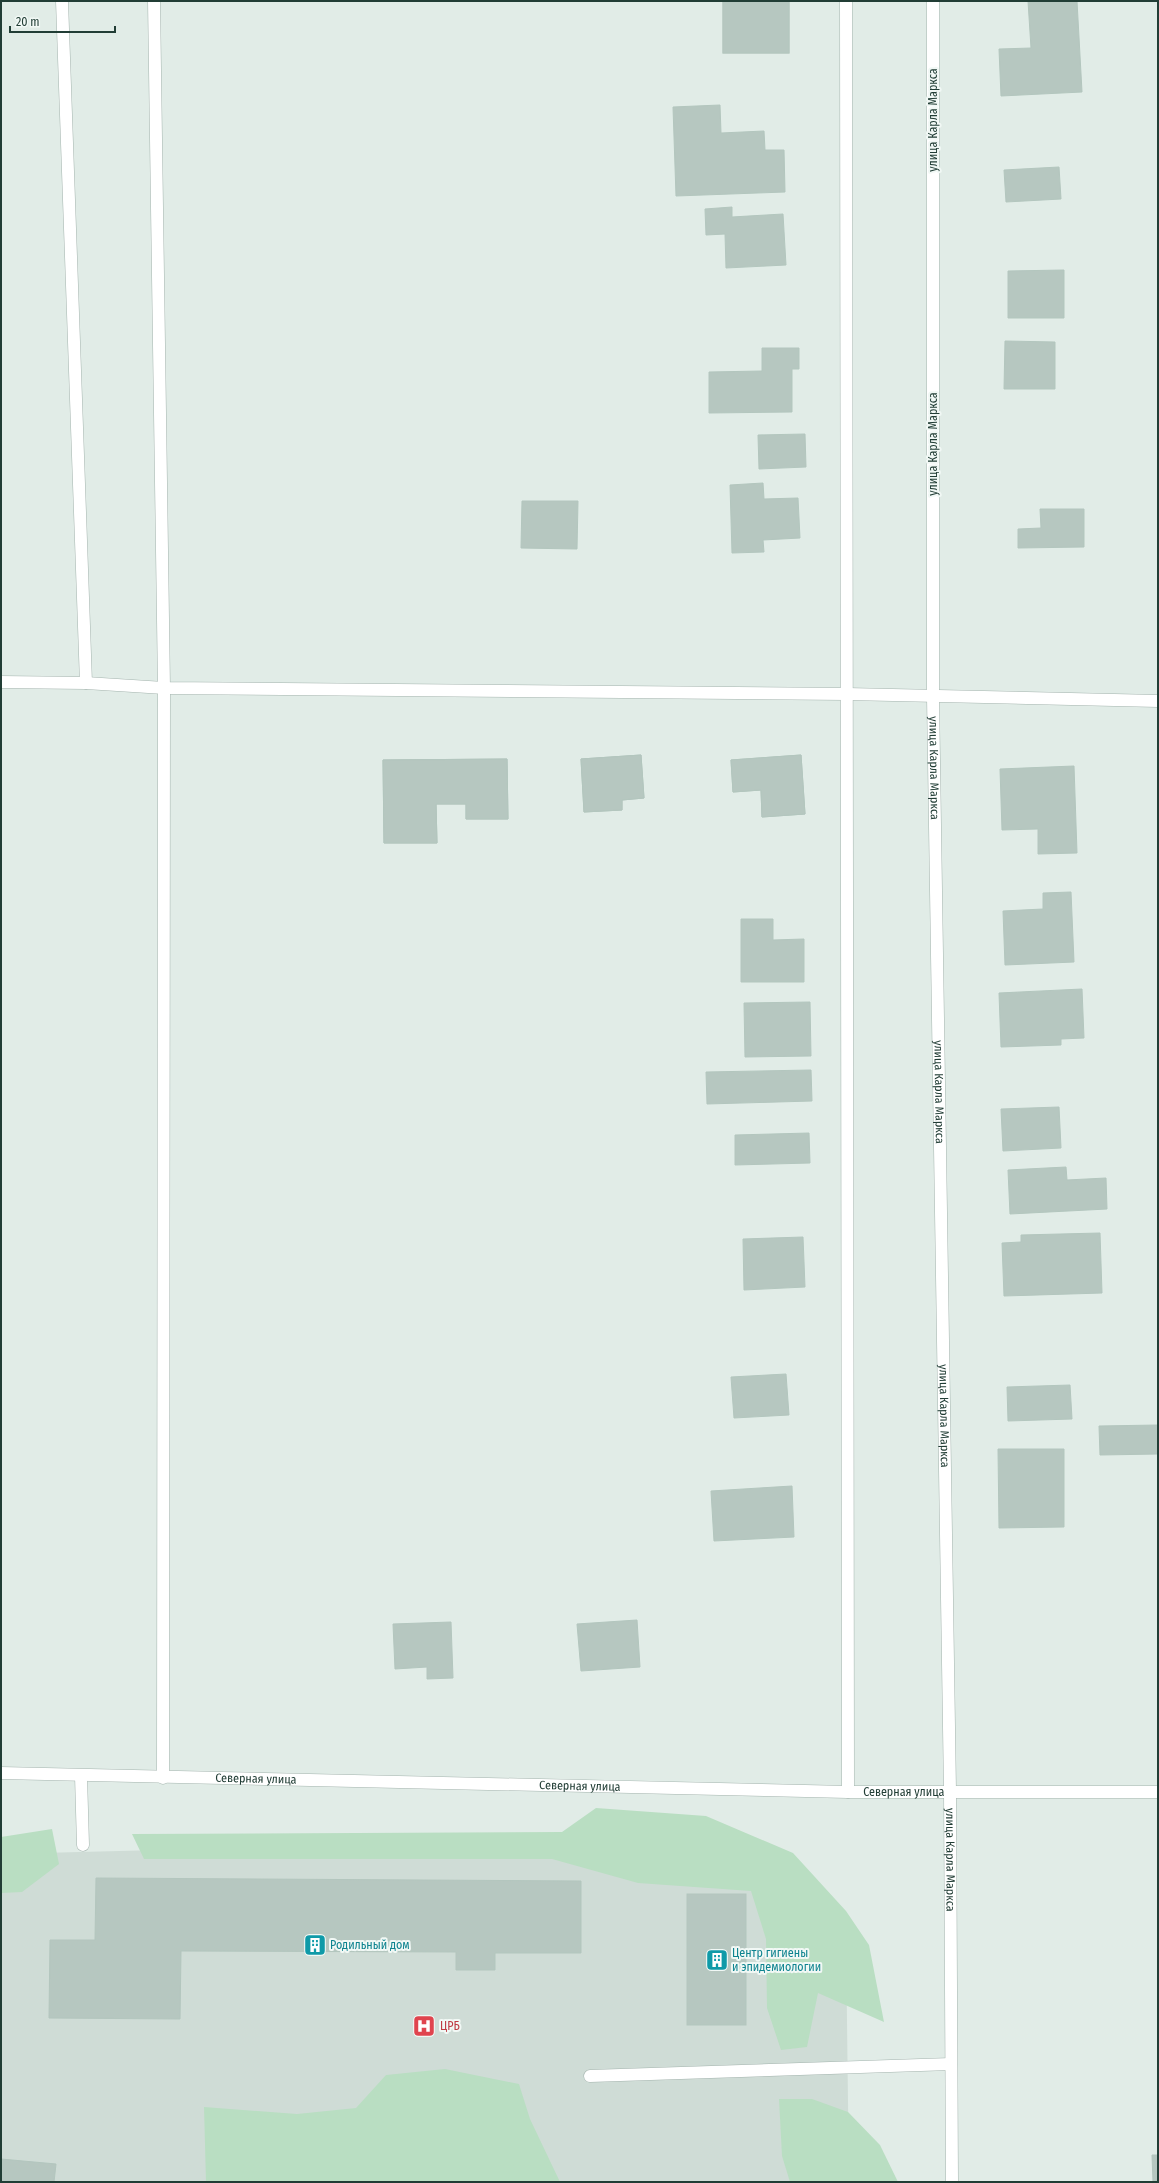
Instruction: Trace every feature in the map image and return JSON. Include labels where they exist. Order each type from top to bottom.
[{"type":"street","points":[[62,1],[86,684]]},
{"type":"street","points":[[154,1],[164,688],[162,1778]]},
{"type":"street","points":[[846,1],[848,1792]]},
{"type":"street","name":"улица Карла Маркса","points":[[934,1],[933,698],[950,1791],[952,2182]]},
{"type":"street","points":[[1,682],[164,688],[847,694],[933,698],[1158,701]]},
{"type":"street","name":"Северная улица","points":[[1,1774],[848,1792],[1158,1792]]},
{"type":"street","points":[[81,1776],[83,1846]]},
{"type":"street","points":[[590,2076],[951,2064]]},
{"type":"shaded area","name":"ЦРБ","points":[[703,1840],[846,1941],[849,2182],[1,2182],[1,1858],[41,1853],[424,1843]]},
{"type":"green space","points":[[596,1808],[706,1816],[793,1853],[846,1911],[869,1945],[884,2022],[818,1993],[807,2047],[781,2050],[767,2008],[766,1939],[751,1891],[638,1883],[552,1859],[144,1859],[132,1834],[562,1832]]},
{"type":"green space","points":[[52,1829],[59,1864],[22,1892],[1,1893],[1,1837]]},
{"type":"green space","points":[[445,2069],[519,2084],[530,2119],[560,2182],[206,2182],[204,2107],[297,2114],[356,2108],[386,2075]]},
{"type":"green space","points":[[779,2099],[812,2099],[848,2112],[880,2145],[898,2182],[790,2182],[782,2156]]},
{"type":"building","points":[[723,1],[789,1],[789,53],[723,53]]},
{"type":"building","points":[[723,1],[789,1],[789,53],[723,53]]},
{"type":"building","points":[[1028,1],[1077,1],[1082,92],[1001,96],[999,49],[1031,48]]},
{"type":"building","points":[[720,105],[721,133],[764,131],[765,150],[784,150],[785,192],[676,196],[673,107]]},
{"type":"building","points":[[1059,167],[1061,199],[1006,202],[1004,170]]},
{"type":"building","points":[[732,207],[732,217],[783,214],[786,265],[726,268],[725,234],[706,235],[705,209]]},
{"type":"building","points":[[1064,270],[1064,318],[1008,318],[1008,271]]},
{"type":"building","points":[[1005,341],[1055,342],[1055,389],[1004,389]]},
{"type":"building","points":[[762,348],[799,348],[799,369],[792,369],[792,412],[709,413],[709,372],[762,371]]},
{"type":"building","points":[[805,434],[806,467],[759,469],[758,435]]},
{"type":"building","points":[[763,483],[764,499],[798,498],[800,538],[763,540],[764,552],[732,553],[730,485]]},
{"type":"building","points":[[522,501],[578,501],[577,549],[521,548]]},
{"type":"building","points":[[1040,509],[1084,509],[1084,547],[1018,548],[1018,529],[1041,528]]},
{"type":"building","points":[[641,755],[644,798],[622,800],[622,810],[584,812],[581,759]]},
{"type":"building","points":[[641,755],[644,798],[622,800],[622,810],[584,812],[581,759]]},
{"type":"building","points":[[801,755],[805,814],[762,817],[761,790],[733,792],[731,760]]},
{"type":"building","points":[[801,755],[805,814],[762,817],[761,790],[733,792],[731,760]]},
{"type":"building","points":[[507,759],[508,819],[466,819],[466,804],[436,804],[437,843],[384,843],[383,760]]},
{"type":"building","points":[[507,759],[508,819],[466,819],[466,804],[436,804],[437,843],[384,843],[383,760]]},
{"type":"building","points":[[1074,766],[1077,853],[1038,854],[1038,829],[1002,830],[1000,769]]},
{"type":"building","points":[[1071,892],[1074,962],[1005,965],[1003,911],[1043,909],[1043,893]]},
{"type":"building","points":[[741,919],[773,919],[773,940],[804,939],[804,982],[741,982]]},
{"type":"building","points":[[1082,989],[1084,1038],[1061,1039],[1061,1045],[1001,1047],[999,993]]},
{"type":"building","points":[[810,1002],[811,1056],[745,1057],[744,1003]]},
{"type":"building","points":[[811,1070],[812,1101],[707,1104],[706,1072]]},
{"type":"building","points":[[1059,1107],[1061,1148],[1003,1151],[1001,1109]]},
{"type":"building","points":[[809,1133],[810,1163],[735,1165],[735,1135]]},
{"type":"building","points":[[1066,1167],[1067,1180],[1106,1178],[1107,1209],[1010,1214],[1008,1170]]},
{"type":"building","points":[[1100,1233],[1102,1293],[1004,1296],[1002,1243],[1021,1242],[1021,1235]]},
{"type":"building","points":[[803,1237],[805,1287],[744,1290],[743,1239]]},
{"type":"building","points":[[786,1374],[789,1415],[734,1418],[731,1377]]},
{"type":"building","points":[[1070,1385],[1072,1419],[1008,1421],[1007,1387]]},
{"type":"building","points":[[1158,1425],[1158,1454],[1100,1455],[1099,1426]]},
{"type":"building","points":[[998,1449],[1064,1449],[1064,1527],[999,1528]]},
{"type":"building","points":[[792,1486],[794,1537],[714,1541],[711,1491]]},
{"type":"building","points":[[637,1620],[640,1667],[581,1671],[577,1624]]},
{"type":"building","points":[[451,1622],[453,1678],[427,1679],[427,1667],[395,1669],[393,1624]]},
{"type":"building","name":"Родильный дом","points":[[96,1878],[581,1881],[581,1953],[495,1953],[495,1970],[456,1970],[456,1952],[181,1951],[180,2019],[49,2018],[50,1940],[95,1940]]},
{"type":"building","name":"Центр гигиены и эпидемиологии","points":[[687,1894],[746,1894],[746,2025],[687,2025]]},
{"type":"building","points":[[1152,2155],[1158,2155],[1158,2182],[1153,2182]]},
{"type":"building","points":[[1,2159],[56,2164],[54,2182],[1,2182]]},
{"type":"place","name":"Родильный дом","points":[[315,1945]]},
{"type":"place","name":"Центр гигиены и эпидемиологии","points":[[717,1960]]},
{"type":"place","name":"ЦРБ","points":[[424,2026]]}]
